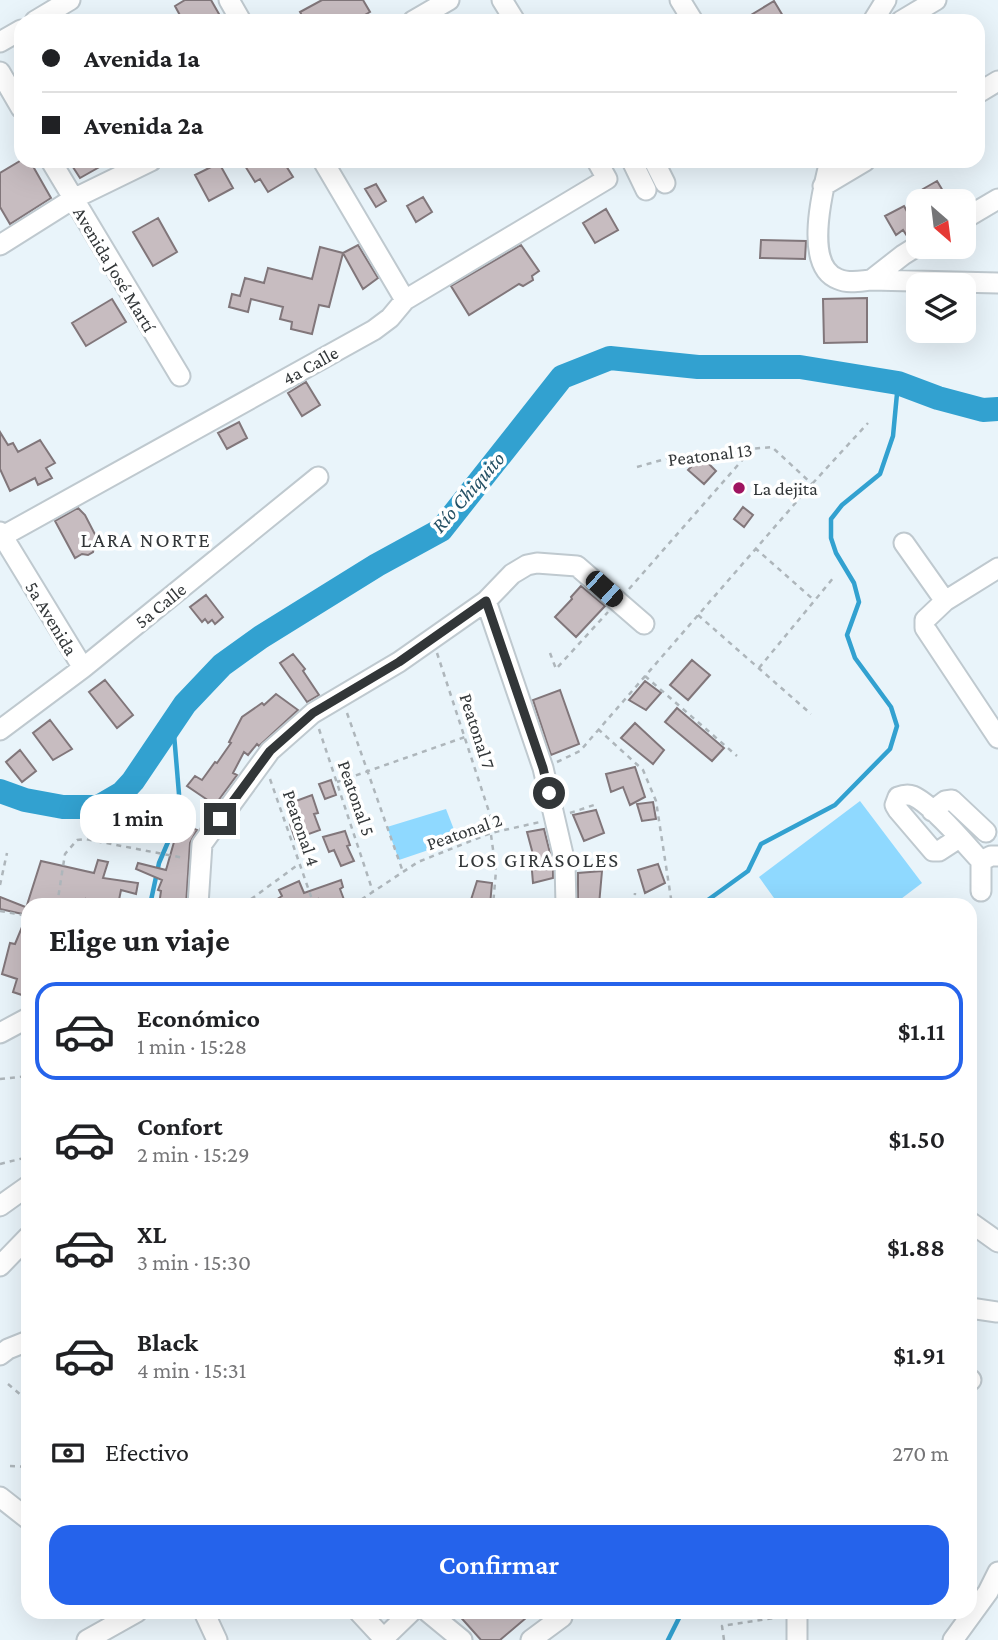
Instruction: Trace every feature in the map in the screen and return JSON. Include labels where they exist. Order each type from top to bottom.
[{"type":"street","points":[[47,14],[70,0]]},
{"type":"street","points":[[425,14],[449,0]]},
{"type":"street","points":[[913,14],[936,0]]},
{"type":"street","points":[[0,72],[14,96]]},
{"type":"street","name":"Avenida José Martí","points":[[55,168],[180,376]]},
{"type":"street","points":[[0,245],[73,199],[137,168]]},
{"type":"street","points":[[327,168],[405,300]]},
{"type":"street","name":"4a Calle","points":[[1,534],[374,330],[390,318],[405,300],[607,179],[601,168]]},
{"type":"street","points":[[639,168],[656,186],[655,168]]},
{"type":"street","points":[[828,168],[823,186],[818,244],[820,258],[836,279],[852,282],[871,280],[998,283]]},
{"type":"street","points":[[823,186],[853,168]]},
{"type":"street","points":[[976,212],[998,199]]},
{"type":"street","points":[[871,280],[906,253]]},
{"type":"street","name":"5a Calle","points":[[0,730],[83,668],[318,477]]},
{"type":"street","name":"5a Avenida","points":[[1,534],[83,668]]},
{"type":"street","points":[[904,543],[945,601]]},
{"type":"street","points":[[198,898],[202,844],[270,751],[313,713],[399,662],[486,601],[512,574],[527,565],[577,566],[644,624]]},
{"type":"street","points":[[998,568],[945,601],[925,620],[925,628],[998,738]]},
{"type":"street","points":[[486,601],[543,768],[565,863],[566,898]]},
{"type":"street","points":[[959,838],[939,851],[933,851],[898,810],[896,800],[905,795],[911,796],[932,811],[959,838],[989,859],[981,891]]},
{"type":"street","points":[[932,811],[945,801],[952,800],[986,832]]},
{"type":"street","points":[[0,1014],[21,1018]]},
{"type":"street","points":[[0,1033],[21,1021]]},
{"type":"street","points":[[0,1206],[21,1191]]},
{"type":"street","points":[[977,1230],[998,1242]]},
{"type":"street","points":[[0,1266],[21,1244]]},
{"type":"street","points":[[977,1309],[997,1312]]},
{"type":"street","points":[[0,1355],[21,1344]]},
{"type":"street","points":[[0,1497],[21,1514]]},
{"type":"street","points":[[977,1607],[998,1572]]},
{"type":"street","points":[[108,1629],[115,1619]]},
{"type":"street","points":[[87,1640],[125,1619]]},
{"type":"street","points":[[207,1619],[217,1640]]},
{"type":"street","points":[[365,1619],[384,1639],[404,1619]]},
{"type":"street","points":[[437,1619],[463,1640]]},
{"type":"street","points":[[531,1640],[559,1619]]},
{"type":"street","points":[[797,1619],[797,1640]]},
{"type":"street","points":[[953,1640],[968,1619]]},
{"type":"path","points":[[543,768],[580,751],[755,548],[868,423]]},
{"type":"path","name":"Peatonal 13","points":[[637,467],[676,456],[772,447],[812,484]]},
{"type":"path","points":[[550,653],[556,669],[752,449]]},
{"type":"path","points":[[755,548],[815,601]]},
{"type":"path","points":[[759,668],[834,577]]},
{"type":"path","points":[[698,615],[811,714]]},
{"type":"path","name":"Peatonal 7","points":[[432,639],[496,832]]},
{"type":"path","points":[[645,676],[737,756]]},
{"type":"path","points":[[341,698],[403,872]]},
{"type":"path","name":"Peatonal 5","points":[[313,713],[373,892]]},
{"type":"path","points":[[598,729],[643,770],[656,801],[671,898]]},
{"type":"path","points":[[337,782],[465,737]]},
{"type":"path","name":"Peatonal 4","points":[[264,760],[311,898]]},
{"type":"path","name":"Peatonal 2","points":[[364,898],[418,862],[496,832],[555,818],[594,805]]},
{"type":"path","points":[[491,834],[496,872],[494,898]]},
{"type":"path","points":[[58,898],[65,854],[77,840],[85,839],[201,861]]},
{"type":"path","points":[[0,885],[7,853]]},
{"type":"path","points":[[253,898],[299,864]]},
{"type":"path","points":[[635,893],[635,898]]},
{"type":"path","points":[[0,911],[21,915]]},
{"type":"path","points":[[0,1079],[21,1077]]},
{"type":"path","points":[[0,1164],[21,1159]]},
{"type":"path","points":[[8,1384],[21,1395]]},
{"type":"path","points":[[10,1466],[21,1467]]},
{"type":"path","points":[[724,1640],[722,1626],[762,1619]]},
{"type":"shaded area","points":[[860,801],[922,883],[902,898],[774,898],[759,877]]},
{"type":"shaded area","points":[[446,809],[458,840],[399,860],[387,827]]},
{"type":"building","points":[[185,0],[211,0],[219,14],[179,14],[175,6]]},
{"type":"building","points":[[322,0],[363,0],[370,12],[301,14],[300,12]]},
{"type":"building","points":[[774,1],[782,14],[753,14]]},
{"type":"building","points":[[14,165],[14,168],[34,168],[51,198],[10,224],[0,207],[0,173]]},
{"type":"building","points":[[74,168],[98,168],[80,178]]},
{"type":"building","points":[[209,168],[222,168],[233,188],[209,201],[195,175]]},
{"type":"building","points":[[246,168],[287,168],[293,177],[268,192],[260,179],[255,182]]},
{"type":"building","points":[[937,181],[942,189],[923,189]]},
{"type":"building","points":[[376,184],[386,201],[376,207],[365,189]]},
{"type":"building","points":[[423,197],[432,212],[416,222],[407,206]]},
{"type":"building","points":[[904,206],[906,234],[903,230],[896,235],[885,216]]},
{"type":"building","points":[[606,209],[618,230],[595,243],[583,223]]},
{"type":"building","points":[[158,218],[177,252],[153,266],[133,232]]},
{"type":"building","points":[[761,240],[806,241],[805,259],[760,258]]},
{"type":"building","points":[[358,245],[378,278],[363,289],[343,253]]},
{"type":"building","points":[[521,245],[539,271],[532,276],[533,280],[523,286],[519,284],[469,315],[451,286]]},
{"type":"building","points":[[320,247],[343,253],[329,307],[319,305],[312,334],[291,329],[292,322],[280,319],[283,307],[251,299],[248,312],[229,307],[232,294],[240,296],[245,278],[264,283],[268,268],[312,279]]},
{"type":"building","points":[[867,298],[867,342],[824,343],[823,299]]},
{"type":"building","points":[[112,299],[126,322],[86,346],[72,323]]},
{"type":"building","points":[[306,382],[320,405],[302,416],[288,393]]},
{"type":"building","points":[[239,422],[247,438],[227,449],[218,433]]},
{"type":"building","points":[[0,432],[8,445],[13,443],[18,452],[40,440],[55,463],[46,468],[52,478],[38,485],[35,478],[10,491],[0,469]]},
{"type":"building","points":[[701,456],[716,471],[704,484],[688,470]]},
{"type":"building","points":[[743,507],[753,515],[744,527],[734,519]]},
{"type":"building","points":[[78,508],[85,515],[100,544],[88,555],[82,554],[75,558],[55,521]]},
{"type":"building","points":[[581,586],[605,606],[576,637],[555,617]]},
{"type":"building","points":[[206,595],[223,617],[215,624],[212,620],[208,623],[205,619],[202,622],[190,607]]},
{"type":"building","points":[[293,654],[305,669],[303,671],[319,695],[307,702],[280,663]]},
{"type":"building","points":[[692,660],[710,675],[688,700],[670,685]]},
{"type":"building","points":[[105,680],[133,715],[117,728],[89,692]]},
{"type":"building","points":[[645,681],[661,693],[646,710],[629,700]]},
{"type":"building","points":[[560,690],[579,744],[551,755],[533,700]]},
{"type":"building","points":[[276,694],[298,710],[259,746],[257,744],[248,755],[244,752],[233,773],[237,775],[215,805],[187,786],[195,776],[202,780],[215,762],[217,763],[231,743],[229,742],[242,717],[262,703],[264,705]]},
{"type":"building","points":[[677,708],[724,748],[712,761],[665,722]]},
{"type":"building","points":[[50,720],[72,749],[53,760],[33,733]]},
{"type":"building","points":[[635,723],[664,750],[653,764],[621,738]]},
{"type":"building","points":[[20,750],[36,771],[22,782],[6,762]]},
{"type":"building","points":[[635,767],[645,797],[630,805],[623,787],[611,792],[606,774]]},
{"type":"building","points":[[331,780],[336,795],[325,799],[319,784]]},
{"type":"building","points":[[312,795],[318,813],[314,814],[320,830],[295,839],[288,804]]},
{"type":"building","points":[[653,802],[656,819],[642,821],[637,804]]},
{"type":"building","points":[[596,810],[604,833],[584,841],[573,815]]},
{"type":"building","points":[[182,824],[197,830],[190,843],[186,898],[160,898],[161,891],[158,890],[162,880],[136,869],[138,863],[166,870]]},
{"type":"building","points":[[544,829],[553,865],[553,878],[533,883],[531,859],[534,858],[527,832]]},
{"type":"building","points":[[345,831],[350,845],[347,846],[354,861],[341,866],[334,850],[329,852],[323,837]]},
{"type":"building","points":[[98,860],[108,862],[103,878],[138,883],[136,894],[121,890],[119,898],[29,898],[41,861],[94,873]]},
{"type":"building","points":[[658,864],[665,883],[645,893],[638,870]]},
{"type":"building","points":[[602,871],[600,898],[578,898],[578,873]]},
{"type":"building","points":[[341,880],[343,887],[340,889],[343,898],[279,898],[282,896],[279,890],[299,881],[304,893]]},
{"type":"building","points":[[477,881],[492,883],[491,898],[472,898]]},
{"type":"building","points":[[0,897],[21,905],[21,914],[0,909]]},
{"type":"building","points":[[21,930],[21,995],[13,992],[17,979],[2,974],[10,943],[15,944]]},
{"type":"building","points":[[462,1619],[525,1619],[500,1640],[481,1640]]},
{"type":"waterway","name":"Río Chiquito","points":[[0,791],[25,800],[63,807],[98,807],[122,793],[185,704],[222,665],[261,637],[377,565],[441,530],[562,377],[610,358],[698,367],[800,367],[898,383],[938,398],[983,410],[998,409]]},
{"type":"waterway","points":[[711,898],[748,871],[761,844],[835,805],[890,749],[897,726],[891,707],[855,658],[847,635],[859,602],[854,583],[836,553],[831,538],[831,519],[842,505],[880,474],[893,436],[898,383]]},
{"type":"waterway","points":[[152,898],[159,863],[171,835],[179,794],[173,722]]},
{"type":"waterway","points":[[668,1640],[678,1619]]},
{"type":"place","name":"La dejita","points":[[739,488]]},
{"type":"district","name":"LARA NORTE","points":[[146,540]]},
{"type":"district","name":"LOS GIRASOLES","points":[[539,860]]},
{"type":"route","points":[[220,819],[270,751],[313,713],[399,662],[486,601],[549,793]]}]
